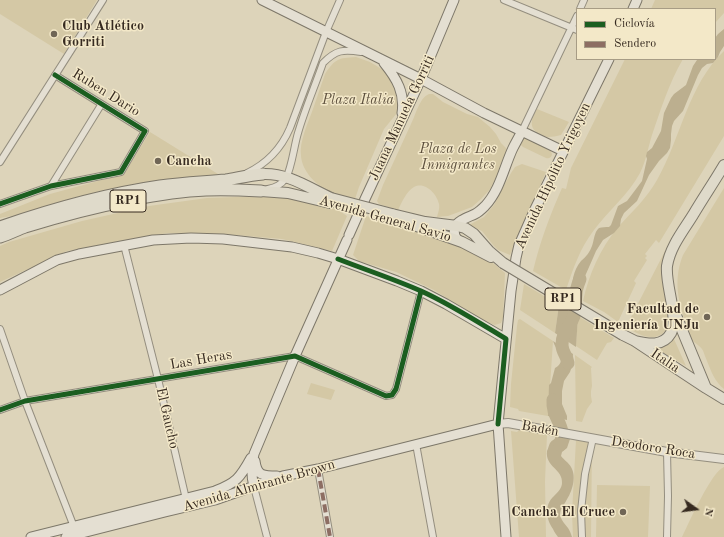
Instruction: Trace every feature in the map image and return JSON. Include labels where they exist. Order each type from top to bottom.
[{"type":"highway","name":"Avenida General Savio","points":[[0,227],[21,219],[90,199],[158,186],[262,174]]},
{"type":"highway","name":"Avenida General Savio","points":[[0,237],[80,211],[164,194],[228,189],[261,191]]},
{"type":"highway","points":[[0,222],[21,219]]},
{"type":"main road","points":[[262,0],[563,151]]},
{"type":"main road","name":"Juana Manuela Gorriti","points":[[254,486],[252,462],[254,454],[295,356],[365,199],[421,79],[454,0]]},
{"type":"main road","points":[[382,60],[394,75],[402,94],[403,107],[401,121]]},
{"type":"main road","name":"Avenida Hipólito Yrigoyen","points":[[506,537],[498,424],[511,291],[517,253],[535,209],[608,60]]},
{"type":"main road","name":"RP1","points":[[456,226],[476,213],[491,198],[522,131]]},
{"type":"main road","points":[[635,341],[651,344],[658,343],[666,339],[671,333],[673,318],[667,272],[670,253],[724,165]]},
{"type":"main road","name":"Avenida General Savio","points":[[262,174],[286,177],[331,200]]},
{"type":"main road","name":"Avenida General Savio","points":[[261,191],[288,193],[331,200],[392,216],[465,228],[474,234],[489,251],[503,263]]},
{"type":"main road","name":"Avenida General Savio","points":[[392,216],[462,242],[503,263]]},
{"type":"main road","name":"RP1","points":[[438,224],[469,217]]},
{"type":"main road","points":[[456,226],[455,237],[462,242]]},
{"type":"main road","points":[[0,290],[57,260],[79,254],[153,240],[191,238],[223,239],[292,247],[338,259],[421,291],[506,339]]},
{"type":"main road","name":"Italia","points":[[503,263],[635,341],[724,399]]},
{"type":"main road","points":[[672,307],[706,388]]},
{"type":"main road","name":"Avenida Almirante Brown","points":[[31,537],[78,532],[215,500],[284,476],[498,424]]},
{"type":"main road","points":[[254,454],[256,468],[260,474],[267,476],[284,476]]},
{"type":"main road","name":"Avenida Almirante Brown","points":[[66,537],[186,498],[215,491],[237,480],[254,454]]},
{"type":"street","points":[[0,162],[103,0]]},
{"type":"street","points":[[326,32],[340,0]]},
{"type":"street","points":[[504,0],[574,29],[522,131]]},
{"type":"street","name":"RP1","points":[[236,178],[251,171],[264,162],[284,141],[326,32]]},
{"type":"street","points":[[261,191],[278,186],[286,177],[291,166],[299,130],[323,63],[331,55],[338,52],[349,50],[366,53]]},
{"type":"street","name":"Ruben Dario","points":[[51,186],[121,172],[145,131],[55,75]]},
{"type":"street","points":[[0,204],[51,186],[101,104]]},
{"type":"street","name":"El Gaucho","points":[[124,245],[186,498]]},
{"type":"street","points":[[295,356],[386,396],[392,395],[396,388],[421,291]]},
{"type":"street","points":[[0,329],[25,401],[78,532]]},
{"type":"street","name":"Las Heras","points":[[0,410],[25,401],[295,356]]},
{"type":"street","name":"Badén","points":[[498,424],[508,423],[535,429],[582,436]]},
{"type":"street","name":"Deodoro Roca","points":[[582,436],[668,452],[724,459]]},
{"type":"street","points":[[582,537],[582,511],[585,474],[594,438]]},
{"type":"street","points":[[416,444],[433,537]]},
{"type":"street","points":[[667,537],[668,452]]},
{"type":"street","points":[[318,468],[330,537]]},
{"type":"street","points":[[254,486],[267,537]]},
{"type":"green space","name":"Club Atlético Gorriti","points":[[0,0],[97,0],[64,54],[0,14]]},
{"type":"green space","points":[[655,0],[724,0],[724,13],[716,22],[716,8],[651,8]]},
{"type":"green space","points":[[724,51],[724,136],[659,243],[656,240],[645,254],[647,256],[645,258],[647,260],[634,281],[636,283],[618,322],[604,312],[583,301],[588,281],[596,262],[612,235],[653,187],[673,147],[693,96],[712,65]]},
{"type":"green space","name":"Plaza Italia","points":[[356,57],[370,62],[385,71],[395,84],[399,107],[397,113],[384,129],[355,199],[331,193],[310,177],[302,162],[301,145],[304,132],[325,74],[334,62],[345,58]]},
{"type":"green space","points":[[625,60],[682,60],[666,96],[640,173],[630,188],[589,237],[577,259],[566,290],[533,271],[549,218],[562,188],[566,189],[571,168]]},
{"type":"green space","name":"Plaza de Los Inmigrantes","points":[[429,94],[433,94],[443,102],[467,114],[478,117],[490,127],[508,150],[494,185],[472,207],[448,216],[437,217],[439,207],[438,200],[430,190],[422,186],[414,187],[404,197],[398,210],[379,204],[377,201],[418,107],[423,99]]},
{"type":"green space","points":[[537,109],[569,122],[561,135],[548,137],[539,134],[534,130],[532,119]]},
{"type":"green space","points":[[150,132],[218,174],[233,177],[0,218],[0,214],[50,194],[124,174]]},
{"type":"green space","points":[[522,138],[527,138],[550,150],[552,154],[551,156],[546,158],[523,147],[520,144]]},
{"type":"green space","points":[[522,164],[546,172],[510,255],[498,250],[482,231],[469,225],[484,217],[494,205],[515,167]]},
{"type":"green space","name":"Facultad de Ingeniería UNJu","points":[[724,188],[724,389],[714,376],[702,349],[693,341],[689,334],[678,296],[678,272],[683,255]]},
{"type":"green space","points":[[265,196],[319,203],[338,210],[347,216],[332,251],[282,239],[236,235],[168,233],[67,251],[0,282],[0,246],[9,242],[82,221],[149,206],[207,198]]},
{"type":"green space","points":[[366,216],[418,229],[461,246],[493,263],[505,273],[503,318],[501,323],[495,325],[484,321],[434,290],[396,272],[359,261],[353,255]]},
{"type":"green space","points":[[665,251],[666,301],[668,319],[667,329],[662,334],[657,336],[647,337],[626,327]]},
{"type":"green space","points":[[524,284],[559,305],[555,333],[520,310]]},
{"type":"green space","points":[[578,316],[614,338],[611,342],[607,343],[597,360],[576,346]]},
{"type":"green space","points":[[520,319],[553,341],[548,416],[519,411],[518,409],[510,407],[517,326],[518,320]]},
{"type":"green space","points":[[672,338],[674,339],[686,366],[659,349]]},
{"type":"green space","points":[[575,355],[592,367],[592,402],[587,409],[582,422],[576,421]]},
{"type":"green space","points":[[311,383],[335,390],[331,400],[307,394]]},
{"type":"green space","points":[[519,430],[547,435],[545,481],[546,537],[519,537],[511,431],[517,432]]},
{"type":"green space","points":[[576,440],[592,443],[591,537],[573,537],[572,513]]},
{"type":"green space","points":[[724,467],[724,537],[682,537],[713,478]]},
{"type":"green space","name":"Cancha El Cruce","points":[[597,485],[650,486],[648,537],[596,537]]},
{"type":"shaded area","points":[[724,29],[724,46],[716,59],[716,37]]},
{"type":"shaded area","points":[[697,60],[716,60],[713,63],[707,64],[702,68],[698,75],[683,111],[674,121],[672,126],[670,148],[649,175],[637,201],[624,213],[620,226],[614,233],[603,240],[596,251],[582,283],[580,299],[573,295],[572,286],[574,273],[590,250],[597,230],[599,228],[609,227],[611,225],[618,206],[627,201],[642,181],[647,152],[652,148],[661,131],[664,113],[674,94],[686,85],[693,66]]},
{"type":"shaded area","points":[[559,305],[578,316],[576,347],[555,333]]},
{"type":"shaded area","points":[[553,341],[573,354],[572,366],[564,381],[562,391],[562,404],[567,420],[548,416],[549,385],[551,383],[555,368],[561,362],[560,356]]},
{"type":"shaded area","points":[[557,437],[570,439],[567,448],[562,452],[561,456],[571,467],[574,480],[570,493],[561,509],[560,515],[572,537],[558,537],[549,521],[547,512],[547,508],[551,500],[560,490],[562,485],[562,478],[560,474],[551,464],[547,456],[550,443]]},
{"type":"waterway","points":[[568,363],[562,347],[562,340],[574,316],[576,290],[580,279]]},
{"type":"waterway","points":[[553,400],[555,414],[562,434],[560,445]]},
{"type":"marked path","points":[[318,469],[330,537]]},
{"type":"cycle path","points":[[0,204],[51,186],[121,172],[145,131],[55,75]]},
{"type":"cycle path","points":[[338,259],[401,282],[432,296],[506,339],[498,424]]},
{"type":"cycle path","points":[[0,410],[25,401],[295,356],[386,396],[392,395],[396,389],[421,291]]},
{"type":"place","name":"Club Atlético Gorriti","points":[[54,34]]},
{"type":"place","name":"Cancha","points":[[158,161]]},
{"type":"place","name":"Facultad de Ingeniería UNJu","points":[[707,317]]},
{"type":"place","name":"Cancha El Cruce","points":[[623,512]]}]
